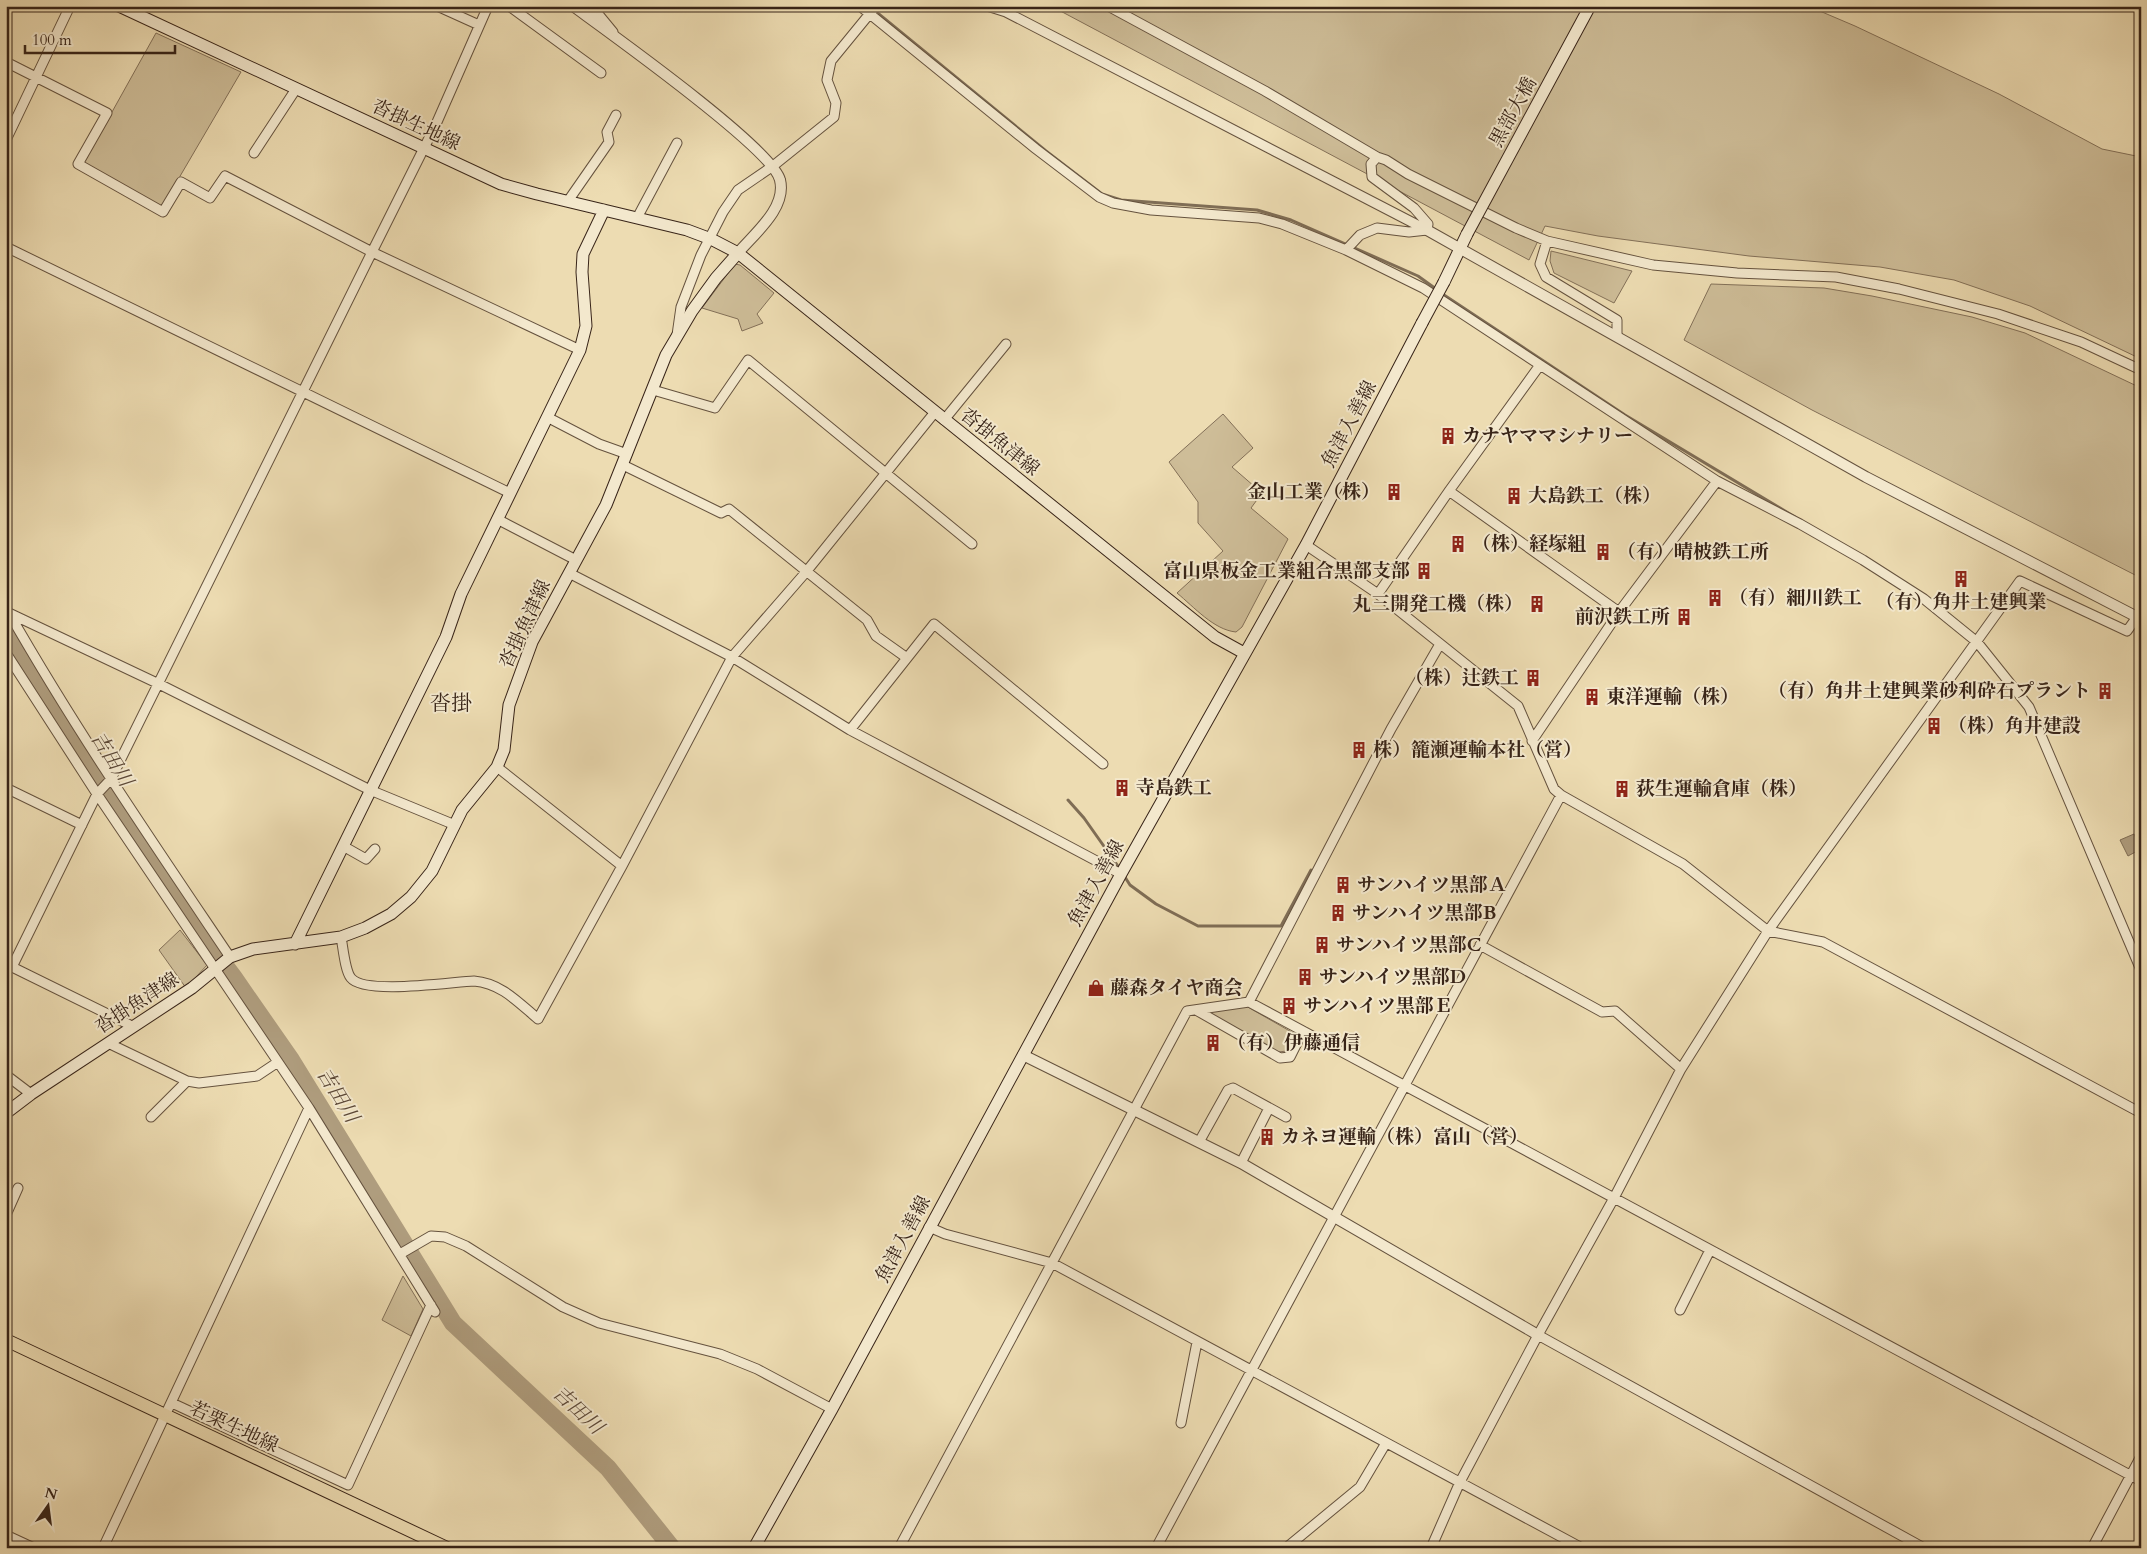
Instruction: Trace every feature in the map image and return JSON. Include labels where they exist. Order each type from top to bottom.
[{"type":"main road","name":"沓掛生地線","points":[[119,6],[501,184],[687,230],[711,238]]},
{"type":"main road","name":"黒部大橋","points":[[1467,234],[1590,6]]},
{"type":"main road","points":[[295,944],[446,637],[461,594],[580,350],[586,326],[582,272],[584,254],[604,210]]},
{"type":"main road","name":"魚津入善線","points":[[754,1548],[832,1409],[1121,874],[1306,545],[1444,282],[1467,234]]},
{"type":"main road","name":"沓掛魚津線","points":[[711,238],[738,253],[1215,637],[1244,653]]},
{"type":"main road","name":"沓掛魚津線","points":[[6,1113],[132,1026],[192,988],[229,958],[253,949],[341,937],[365,928],[391,914],[411,897],[432,871],[462,810],[497,767],[504,750],[509,705],[532,642],[606,505],[666,355],[677,335],[716,278],[738,253]]},
{"type":"main road","name":"若栗生地線","points":[[6,1340],[447,1548]]},
{"type":"street","points":[[6,140],[70,6]]},
{"type":"street","points":[[437,6],[479,25]]},
{"type":"street","points":[[132,1026],[9,966],[99,793],[109,781],[159,684],[424,148],[488,6]]},
{"type":"street","points":[[509,6],[601,73]]},
{"type":"street","points":[[573,6],[743,137],[774,166],[780,179],[781,193],[776,208],[738,253]]},
{"type":"street","points":[[588,6],[599,14],[618,39]]},
{"type":"street","points":[[860,6],[1036,149],[1099,197],[1113,203],[1151,210],[1259,218],[1282,224],[1346,250],[1423,288],[1717,481],[1863,560],[1924,600],[1977,642],[2029,707],[2141,970]]},
{"type":"street","points":[[677,335],[681,307],[701,255],[723,212],[738,190],[774,166],[834,117],[836,103],[827,80],[832,61],[876,6]]},
{"type":"street","points":[[987,6],[1006,12]]},
{"type":"street","points":[[996,6],[1427,230],[1866,477],[2139,618],[2127,631],[2020,581],[1768,931],[1681,1069],[1614,1198],[1538,1335],[1460,1482],[1431,1548]]},
{"type":"street","points":[[1108,6],[1265,91],[1408,174],[1547,242],[1653,266],[1737,273],[1836,277],[1899,289],[2007,317],[2081,342],[2141,370]]},
{"type":"street","points":[[6,62],[107,113],[78,164],[163,212],[181,182],[210,198],[226,176],[372,252],[580,350]]},
{"type":"street","points":[[254,153],[296,89]]},
{"type":"street","points":[[568,201],[609,142],[607,132],[616,115]]},
{"type":"street","points":[[637,218],[677,143]]},
{"type":"street","points":[[1377,157],[1371,164],[1372,177],[1414,208],[1428,224],[1427,230]]},
{"type":"street","points":[[1346,250],[1360,235],[1377,228],[1409,232],[1427,230]]},
{"type":"street","points":[[1547,242],[1540,264],[1546,278],[1617,320],[1616,336]]},
{"type":"street","points":[[6,247],[510,493]]},
{"type":"street","points":[[341,937],[349,976],[357,984],[376,988],[474,981],[487,982],[500,988],[538,1020],[732,657],[806,572],[886,472],[1006,344]]},
{"type":"street","points":[[653,390],[715,408],[748,360],[972,544]]},
{"type":"street","points":[[1378,594],[1449,491],[1540,365]]},
{"type":"street","points":[[547,417],[599,444],[627,454]]},
{"type":"street","points":[[623,465],[721,514],[729,509],[868,620],[876,636],[907,658]]},
{"type":"street","points":[[1532,741],[1620,612],[1717,481]]},
{"type":"street","points":[[1449,491],[1620,612]]},
{"type":"street","points":[[497,519],[576,560]]},
{"type":"street","points":[[1306,545],[1378,594],[1518,706],[1554,789],[1561,795],[1683,864],[1768,931],[1822,942],[2141,1113]]},
{"type":"street","points":[[569,573],[732,657],[850,730],[1121,874]]},
{"type":"street","points":[[8,611],[370,790],[455,825]]},
{"type":"street","points":[[8,611],[109,781],[229,958]]},
{"type":"street","points":[[850,730],[934,624],[1103,764]]},
{"type":"street","points":[[1249,1002],[1391,728],[1440,644]]},
{"type":"street","points":[[6,653],[309,1108],[433,1308],[348,1485],[172,1403]]},
{"type":"street","points":[[497,767],[622,866]]},
{"type":"street","points":[[6,788],[82,825]]},
{"type":"street","points":[[1156,1548],[1561,795]]},
{"type":"street","points":[[343,846],[366,859],[375,849]]},
{"type":"street","points":[[1480,945],[1602,1012],[1616,1011],[1681,1069]]},
{"type":"street","points":[[899,1548],[1187,1011],[1249,1002],[2141,1481]]},
{"type":"street","points":[[1196,1010],[1280,1058],[1290,1057],[1303,1031]]},
{"type":"street","points":[[108,1043],[187,1081],[199,1083],[257,1076],[278,1062]]},
{"type":"street","points":[[1023,1055],[1241,1163],[1538,1335],[1924,1548]]},
{"type":"street","points":[[6,1075],[31,1094]]},
{"type":"street","points":[[151,1117],[187,1081]]},
{"type":"street","points":[[1199,1142],[1228,1090],[1232,1088],[1286,1117]]},
{"type":"street","points":[[103,1548],[309,1108]]},
{"type":"street","points":[[1241,1163],[1269,1108]]},
{"type":"street","points":[[6,1215],[18,1188]]},
{"type":"street","points":[[929,1227],[945,1234],[1052,1263],[1582,1548]]},
{"type":"street","points":[[400,1254],[431,1236],[444,1237],[466,1246],[562,1307],[599,1323],[720,1354],[757,1369],[832,1409]]},
{"type":"street","points":[[1680,1310],[1710,1250]]},
{"type":"street","points":[[1181,1423],[1197,1342]]},
{"type":"street","points":[[1286,1548],[1360,1487],[1386,1443]]},
{"type":"street","points":[[2092,1548],[2141,1456]]},
{"type":"street","points":[[6,1534],[34,1548]]},
{"type":"shaded area","points":[[1051,6],[1808,6],[1855,26],[1999,94],[2102,149],[2141,157],[2141,359],[2030,306],[1954,280],[1880,267],[1749,256],[1598,236],[1545,226],[1529,260]]},
{"type":"shaded area","points":[[156,33],[241,72],[162,207],[83,164]]},
{"type":"shaded area","points":[[1551,251],[1632,271],[1614,303],[1554,273],[1550,261]]},
{"type":"shaded area","points":[[735,264],[740,265],[774,293],[757,314],[763,323],[742,331],[738,319],[702,308]]},
{"type":"shaded area","points":[[1711,284],[1824,288],[1972,317],[2025,333],[2141,388],[2141,578],[1812,410],[1684,340]]},
{"type":"shaded area","points":[[1223,414],[1253,448],[1232,467],[1262,493],[1251,508],[1288,539],[1242,627],[1236,632],[1220,627],[1212,622],[1177,593],[1223,551],[1198,523],[1198,502],[1169,462]]},
{"type":"shaded area","points":[[2134,834],[2141,849],[2128,856],[2120,840]]},
{"type":"shaded area","points":[[180,930],[207,965],[186,988],[159,950]]},
{"type":"shaded area","points":[[1246,1006],[1295,1034],[1287,1051],[1278,1052],[1211,1015],[1212,1011]]},
{"type":"shaded area","points":[[403,1276],[423,1309],[411,1336],[382,1320]]},
{"type":"waterway","points":[[869,6],[1046,151],[1102,194],[1121,200],[1257,210],[1291,220],[1418,276],[1436,289]]},
{"type":"waterway","points":[[1441,293],[1625,415],[1795,517]]},
{"type":"waterway","name":"吉田川","points":[[6,632],[180,906],[234,978],[291,1060],[453,1323],[608,1468],[672,1548]]},
{"type":"waterway","points":[[1068,800],[1084,818],[1120,869]]},
{"type":"waterway","points":[[1123,874],[1130,885],[1156,904],[1198,926],[1281,926],[1311,870]]},
{"type":"place","name":"カナヤママシナリー","points":[[1448,436]]},
{"type":"place","name":"金山工業（株）","points":[[1394,492]]},
{"type":"place","name":"大島鉄工（株）","points":[[1514,496]]},
{"type":"place","name":"（株）経塚組","points":[[1458,544]]},
{"type":"place","name":"（有）晴柀鉄工所","points":[[1603,552]]},
{"type":"place","name":"富山県板金工業組合黒部支部","points":[[1424,571]]},
{"type":"place","name":"（有）角井土建興業","points":[[1961,579]]},
{"type":"place","name":"（有）細川鉄工","points":[[1715,598]]},
{"type":"place","name":"丸三開発工機（株）","points":[[1537,604]]},
{"type":"place","name":"前沢鉄工所","points":[[1684,617]]},
{"type":"place","name":"（株）辻鉄工","points":[[1533,678]]},
{"type":"place","name":"（有）角井土建興業砂利砕石プラント","points":[[2105,691]]},
{"type":"place","name":"東洋運輸（株）","points":[[1592,697]]},
{"type":"place","name":"（株）角井建設","points":[[1934,726]]},
{"type":"place","name":"株）籠瀬運輸本社（営）","points":[[1359,750]]},
{"type":"place","name":"寺島鉄工","points":[[1122,788]]},
{"type":"place","name":"荻生運輸倉庫（株）","points":[[1622,789]]},
{"type":"place","name":"サンハイツ黒部Ａ","points":[[1343,885]]},
{"type":"place","name":"サンハイツ黒部B","points":[[1338,913]]},
{"type":"place","name":"サンハイツ黒部C","points":[[1322,945]]},
{"type":"place","name":"サンハイツ黒部D","points":[[1305,977]]},
{"type":"place","name":"藤森タイヤ商会","points":[[1096,988]]},
{"type":"place","name":"サンハイツ黒部Ｅ","points":[[1289,1006]]},
{"type":"place","name":"（有）伊藤通信","points":[[1213,1043]]},
{"type":"place","name":"カネヨ運輸（株）富山（営）","points":[[1267,1137]]},
{"type":"district","name":"沓掛","points":[[451,703]]}]
